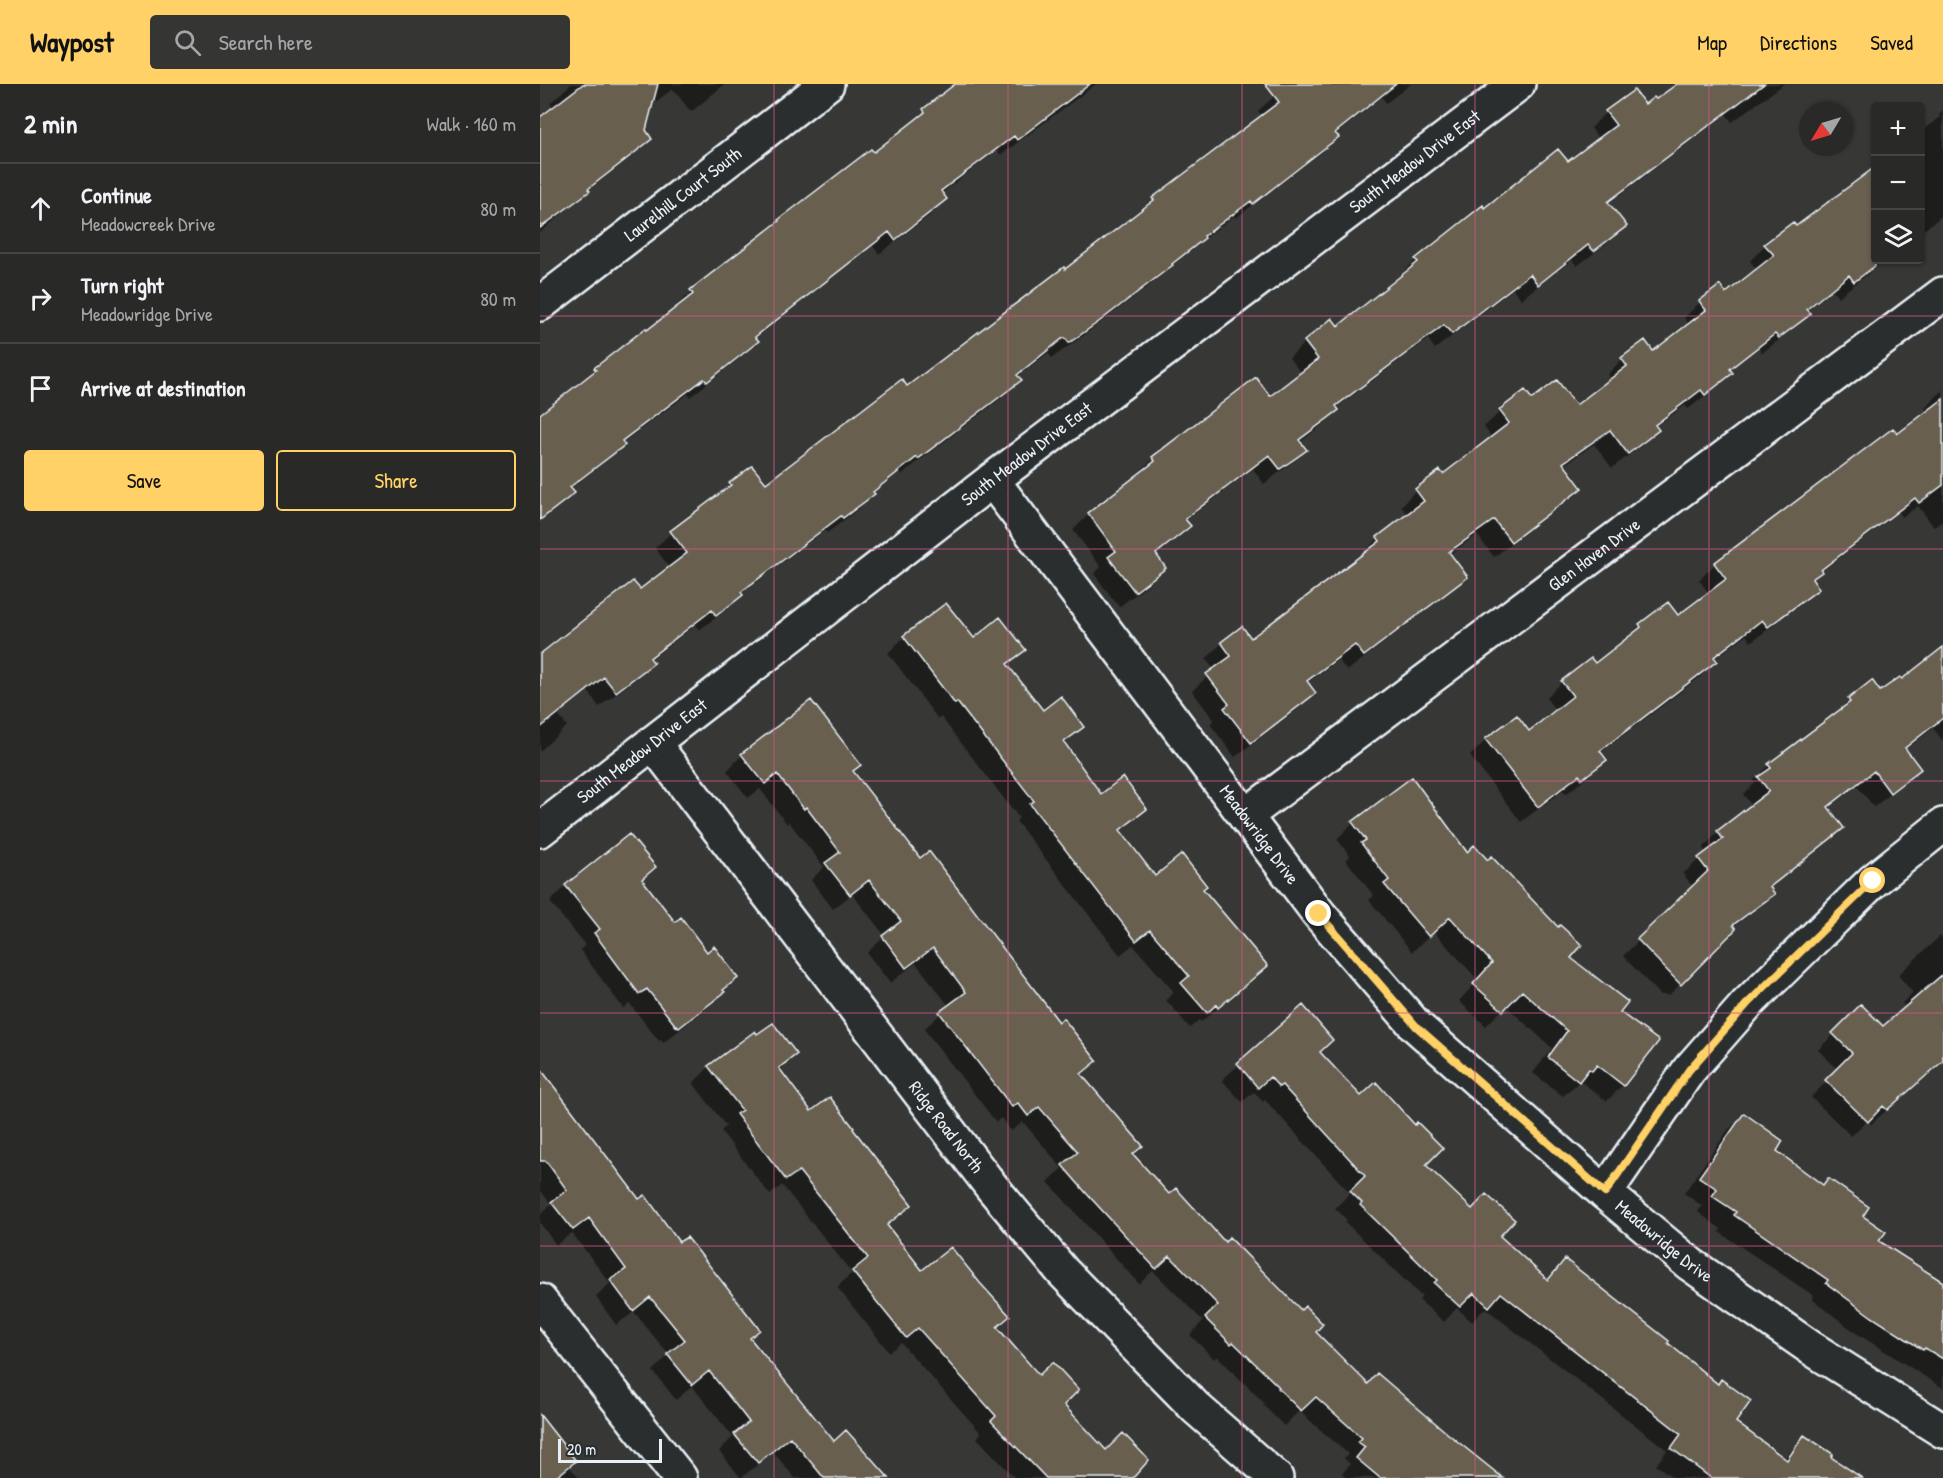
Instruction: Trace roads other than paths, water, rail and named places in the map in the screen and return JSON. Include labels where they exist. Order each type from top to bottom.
[{"type":"street","name":"Laurelhill Court South","points":[[540,304],[827,84]]},
{"type":"street","name":"South Meadow Drive East","points":[[540,830],[992,480],[1518,84]]},
{"type":"street","name":"Glen Haven Drive","points":[[1245,816],[1943,294]]},
{"type":"street","name":"Meadowridge Drive","points":[[992,480],[1319,914],[1416,1026],[1605,1193],[1690,1264],[1811,1348],[1943,1431]]},
{"type":"street","name":"Ridge Road North","points":[[653,743],[977,1167],[1063,1272],[1196,1408],[1266,1475]]},
{"type":"street","points":[[1605,1193],[1689,1070],[1747,1004],[1873,881],[1943,825]]},
{"type":"street","points":[[540,1301],[680,1478]]}]
